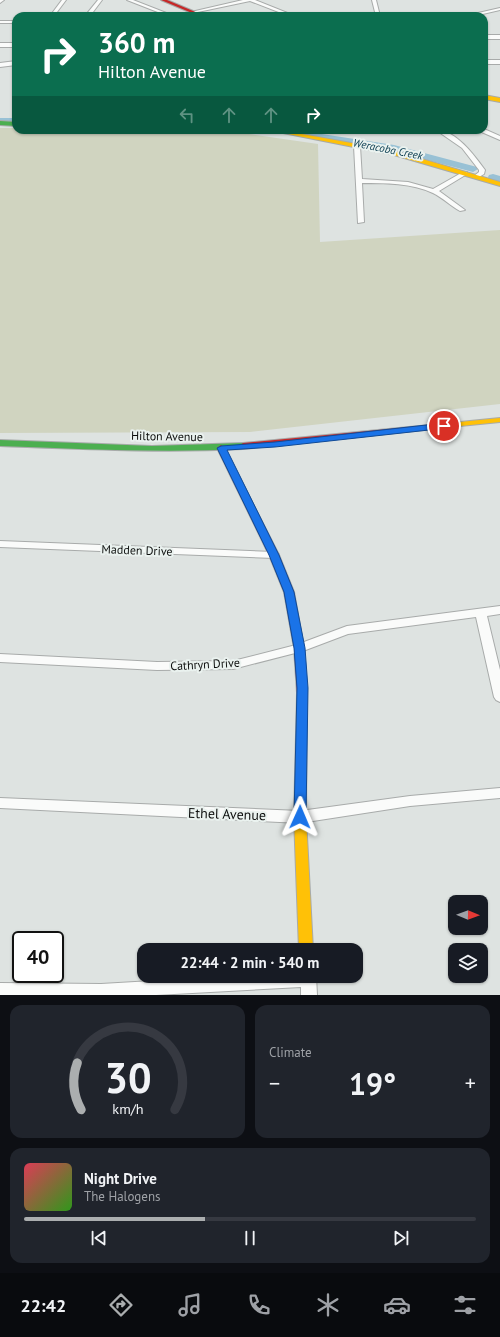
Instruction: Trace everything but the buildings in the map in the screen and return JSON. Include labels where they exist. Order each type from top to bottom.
[{"type":"street","points":[[55,12],[64,0]]},
{"type":"street","points":[[90,12],[100,0]]},
{"type":"street","points":[[130,0],[162,12]]},
{"type":"street","points":[[163,0],[193,12],[251,0],[282,12]]},
{"type":"street","points":[[374,0],[377,12]]},
{"type":"street","points":[[488,12],[500,10]]},
{"type":"street","points":[[0,22],[12,22]]},
{"type":"street","points":[[488,37],[500,37]]},
{"type":"street","points":[[0,45],[12,45]]},
{"type":"street","points":[[488,62],[499,63]]},
{"type":"street","points":[[0,65],[12,64]]},
{"type":"street","points":[[488,98],[500,100]]},
{"type":"street","points":[[0,123],[12,124]]},
{"type":"street","points":[[488,133],[500,138]]},
{"type":"street","points":[[292,134],[395,153],[500,184]]},
{"type":"street","points":[[446,134],[464,147],[482,170],[482,173],[477,176]]},
{"type":"street","points":[[357,146],[360,222]]},
{"type":"street","points":[[434,191],[465,173]]},
{"type":"street","points":[[359,181],[410,185],[434,191],[462,210]]},
{"type":"street","name":"Hilton Avenue","points":[[0,444],[221,448],[275,444],[500,420]]},
{"type":"street","points":[[221,448],[274,555],[289,592],[299,648],[302,688],[300,817],[306,943]]},
{"type":"street","name":"Madden Drive","points":[[0,544],[274,555]]},
{"type":"street","name":"Cathryn Drive","points":[[0,658],[157,666],[233,665],[299,648],[347,630],[500,610]]},
{"type":"street","points":[[481,612],[500,697]]},
{"type":"street","name":"Ethel Avenue","points":[[0,803],[300,817],[410,801],[500,792]]},
{"type":"street","points":[[0,990],[101,991],[228,983]]},
{"type":"street","points":[[308,983],[309,995]]},
{"type":"green space","points":[[0,128],[12,128],[12,134],[249,134],[318,144],[320,242],[500,230],[500,404],[250,432],[0,433]]},
{"type":"waterway","name":"Weracoba Creek","points":[[0,121],[12,121]]},
{"type":"waterway","name":"Weracoba Creek","points":[[302,134],[394,148],[473,169]]},
{"type":"waterway","name":"Weracoba Creek","points":[[493,177],[500,179]]},
{"type":"traffic: fast","points":[[0,123],[12,124]]},
{"type":"traffic: fast","points":[[0,443],[152,448],[213,448],[243,446]]},
{"type":"traffic: slow","points":[[488,98],[500,100]]},
{"type":"traffic: slow","points":[[293,134],[395,153],[500,184]]},
{"type":"traffic: slow","points":[[440,426],[500,420]]},
{"type":"traffic: slow","points":[[302,693],[300,817],[306,943]]},
{"type":"traffic: jam","points":[[163,0],[193,12]]},
{"type":"traffic: jam","points":[[243,446],[440,426]]},
{"type":"traffic: jam","points":[[221,448],[274,555],[289,592],[299,648],[302,693]]},
{"type":"route","points":[[300,817],[302,688],[299,648],[289,592],[274,555],[221,448],[275,444],[444,426]]}]
